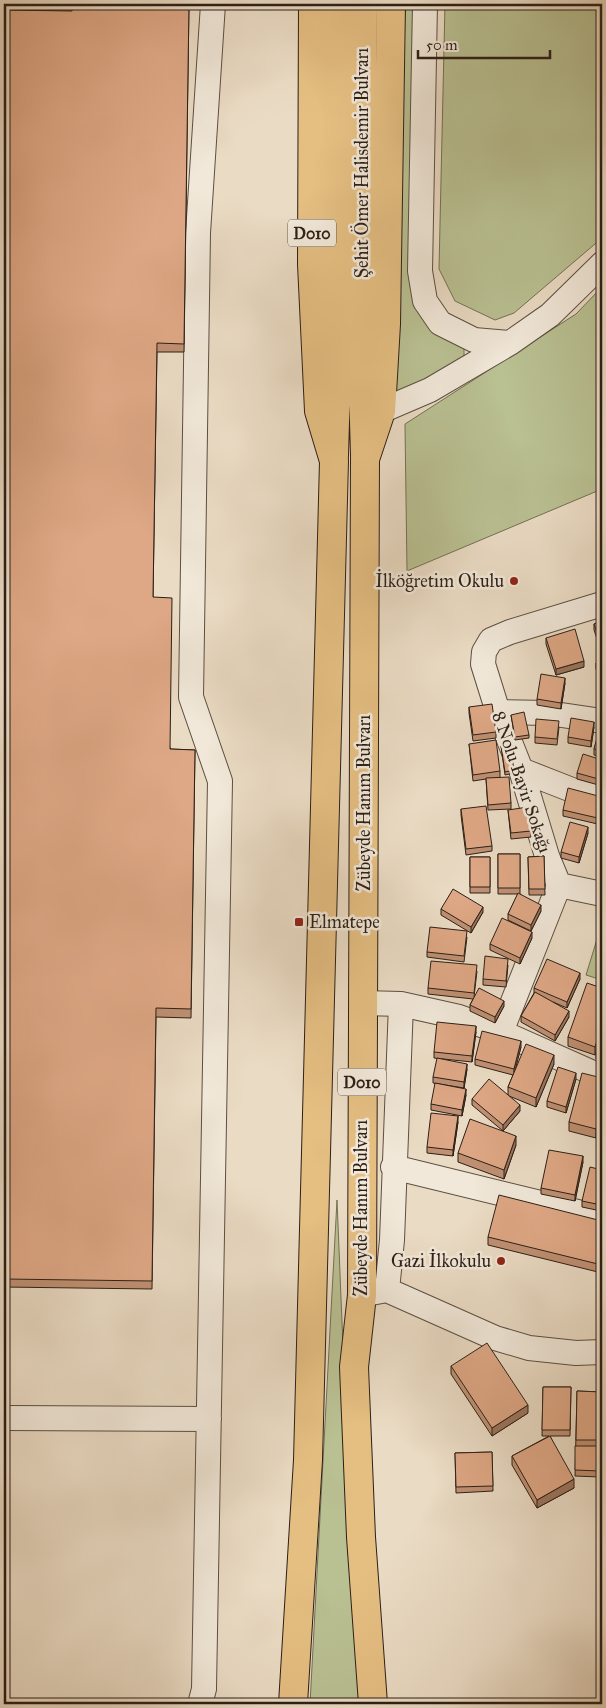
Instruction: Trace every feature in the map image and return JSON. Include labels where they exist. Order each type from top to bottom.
[{"type":"main road","name":"D010","points":[[313,4],[312,264],[319,411],[334,461]]},
{"type":"main road","name":"Şehit Ömer Halisdemir Bulvarı","points":[[339,4],[350,321]]},
{"type":"main road","name":"Şehit Ömer Halisdemir Bulvarı","points":[[334,461],[350,321],[363,4]]},
{"type":"main road","name":"D010","points":[[365,459],[381,411],[386,324],[391,4]]},
{"type":"main road","name":"Zübeyde Hanım Bulvarı","points":[[350,321],[365,459],[363,1003],[374,1293],[354,1367],[361,1537],[373,1704]]},
{"type":"main road","name":"Zübeyde Hanım Bulvarı","points":[[293,1704],[308,1460],[334,461]]},
{"type":"street","points":[[200,1704],[204,1689],[220,781],[191,697],[198,233],[213,4]]},
{"type":"street","points":[[425,4],[420,271],[424,301],[440,323],[474,340],[510,343]]},
{"type":"street","points":[[381,411],[430,390],[510,343],[550,315],[602,264]]},
{"type":"street","name":"8 Nolu Bayir Sokağı","points":[[559,885],[547,856],[521,770],[498,712],[483,664],[484,652],[491,640],[510,632],[602,604]]},
{"type":"street","points":[[498,712],[548,713],[602,721]]},
{"type":"street","points":[[521,770],[572,790],[602,798]]},
{"type":"street","points":[[501,1032],[559,885],[602,894]]},
{"type":"street","points":[[363,1003],[401,1004],[459,1017],[501,1032],[602,1077]]},
{"type":"street","points":[[401,1004],[393,1167],[392,1240],[374,1293],[495,1338],[529,1348],[576,1353],[602,1352]]},
{"type":"street","points":[[393,1167],[602,1218]]},
{"type":"street","points":[[4,1418],[209,1419]]},
{"type":"green space","points":[[405,4],[418,4],[419,312],[464,345],[464,360],[396,393]]},
{"type":"green space","points":[[445,4],[602,4],[602,238],[514,313],[495,320],[455,301],[439,269]]},
{"type":"green space","points":[[602,287],[602,489],[407,571],[405,424],[576,314]]},
{"type":"green space","points":[[602,923],[602,980],[586,975]]},
{"type":"green space","points":[[337,1200],[360,1704],[310,1704]]},
{"type":"building","points":[[73,4],[189,4],[184,344],[157,343],[153,597],[172,598],[170,749],[195,750],[191,1009],[156,1008],[152,1281],[4,1279],[4,10],[72,11]]},
{"type":"building","points":[[602,621],[602,647],[594,624]]},
{"type":"building","points":[[575,629],[584,661],[556,669],[546,638]]},
{"type":"building","points":[[602,659],[602,674],[596,663]]},
{"type":"building","points":[[541,674],[565,678],[561,703],[537,699]]},
{"type":"building","points":[[492,704],[496,732],[473,735],[469,707]]},
{"type":"building","points":[[524,712],[529,735],[515,737],[511,715]]},
{"type":"building","points":[[571,718],[594,722],[591,741],[568,737]]},
{"type":"building","points":[[536,719],[559,721],[557,739],[535,737]]},
{"type":"building","points":[[602,723],[602,751],[594,749]]},
{"type":"building","points":[[496,740],[500,771],[473,775],[469,744]]},
{"type":"building","points":[[510,745],[514,770],[505,772],[501,746]]},
{"type":"building","points":[[583,754],[602,760],[602,780],[577,773]]},
{"type":"building","points":[[509,777],[511,803],[488,805],[486,778]]},
{"type":"building","points":[[568,788],[602,797],[602,819],[563,810]]},
{"type":"building","points":[[486,806],[492,846],[466,849],[461,809]]},
{"type":"building","points":[[528,807],[531,831],[511,833],[508,810]]},
{"type":"building","points":[[570,822],[588,827],[579,857],[561,852]]},
{"type":"building","points":[[498,854],[520,854],[520,888],[498,888]]},
{"type":"building","points":[[544,856],[545,889],[529,889],[528,857]]},
{"type":"building","points":[[470,857],[490,857],[490,887],[470,887]]},
{"type":"building","points":[[453,889],[483,907],[471,927],[441,909]]},
{"type":"building","points":[[518,893],[541,905],[531,925],[508,914]]},
{"type":"building","points":[[502,918],[532,932],[520,958],[490,944]]},
{"type":"building","points":[[430,927],[467,931],[464,956],[427,952]]},
{"type":"building","points":[[485,956],[508,959],[506,981],[483,979]]},
{"type":"building","points":[[547,959],[580,973],[567,1002],[534,988]]},
{"type":"building","points":[[431,961],[477,965],[474,993],[428,988]]},
{"type":"building","points":[[587,983],[602,988],[602,1025],[595,1047],[568,1037]]},
{"type":"building","points":[[479,988],[504,1001],[495,1017],[470,1005]]},
{"type":"building","points":[[535,992],[569,1011],[555,1035],[521,1016]]},
{"type":"building","points":[[437,1022],[476,1026],[472,1056],[434,1052]]},
{"type":"building","points":[[482,1031],[521,1041],[514,1069],[475,1059]]},
{"type":"building","points":[[602,1039],[602,1056],[596,1053]]},
{"type":"building","points":[[526,1044],[554,1055],[536,1098],[508,1087]]},
{"type":"building","points":[[437,1058],[467,1064],[464,1082],[433,1077]]},
{"type":"building","points":[[558,1067],[576,1073],[566,1107],[547,1101]]},
{"type":"building","points":[[582,1073],[602,1078],[602,1106],[596,1129],[569,1122]]},
{"type":"building","points":[[489,1079],[520,1105],[503,1125],[472,1099]]},
{"type":"building","points":[[435,1083],[466,1089],[462,1110],[431,1104]]},
{"type":"building","points":[[431,1113],[458,1116],[453,1150],[427,1147]]},
{"type":"building","points":[[470,1119],[516,1136],[504,1170],[458,1153]]},
{"type":"building","points":[[549,1150],[583,1156],[575,1195],[541,1188]]},
{"type":"building","points":[[590,1167],[602,1170],[601,1205],[582,1201]]},
{"type":"building","points":[[499,1195],[602,1221],[602,1265],[488,1237]]},
{"type":"building","points":[[487,1343],[528,1405],[492,1428],[451,1366]]},
{"type":"building","points":[[543,1387],[571,1387],[570,1430],[542,1430]]},
{"type":"building","points":[[577,1391],[602,1392],[602,1440],[576,1440]]},
{"type":"building","points":[[550,1436],[574,1479],[537,1500],[512,1456]]},
{"type":"building","points":[[575,1446],[600,1446],[600,1471],[575,1470]]},
{"type":"building","points":[[492,1452],[493,1486],[456,1487],[455,1453]]},
{"type":"place","name":"İlköğretim Okulu","points":[[514,581]]},
{"type":"place","name":"Elmatepe","points":[[299,922]]},
{"type":"place","name":"Gazi İlkokulu","points":[[501,1261]]}]
